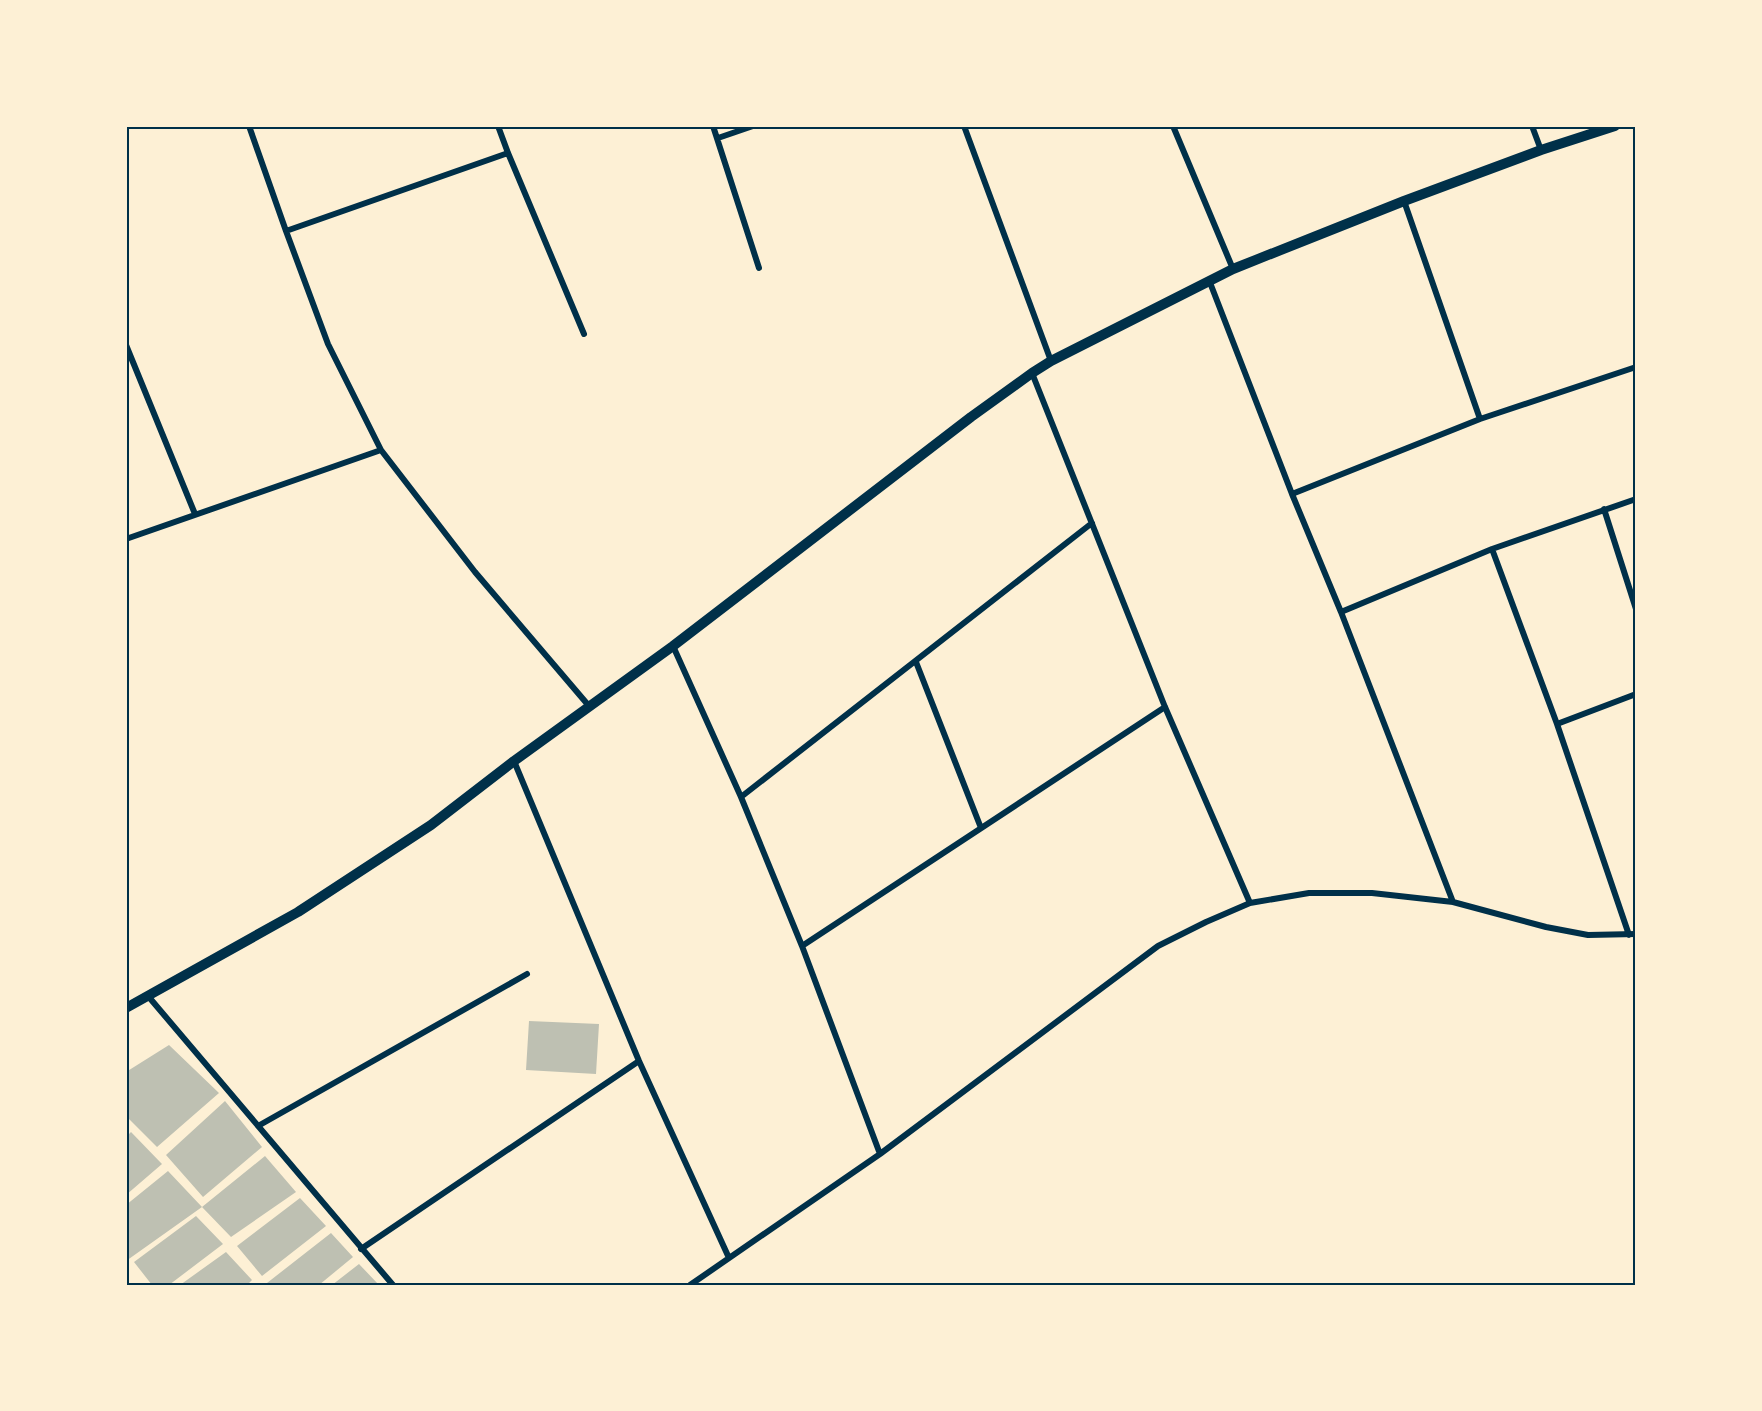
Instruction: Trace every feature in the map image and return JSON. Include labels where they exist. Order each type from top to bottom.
[{"type":"street","points":[[249,126],[328,344],[381,450],[475,572],[589,706]]},
{"type":"street","points":[[498,126],[584,334]]},
{"type":"street","points":[[713,126],[759,268]]},
{"type":"street","points":[[717,138],[753,126]]},
{"type":"street","points":[[964,126],[1051,361]]},
{"type":"street","points":[[1173,126],[1233,269]]},
{"type":"street","points":[[1532,126],[1541,150]]},
{"type":"street","points":[[126,1008],[298,912],[431,825],[514,761],[673,646],[961,424],[1051,361],[1233,269],[1404,201],[1541,150],[1615,126]]},
{"type":"street","points":[[286,231],[508,153]]},
{"type":"street","points":[[1404,201],[1480,419]]},
{"type":"street","points":[[1209,280],[1453,902]]},
{"type":"street","points":[[126,345],[195,514]]},
{"type":"street","points":[[1292,494],[1480,419],[1636,367]]},
{"type":"street","points":[[1032,373],[1165,707],[1250,903]]},
{"type":"street","points":[[126,539],[381,450]]},
{"type":"street","points":[[1341,612],[1492,549],[1636,499]]},
{"type":"street","points":[[1604,509],[1636,609]]},
{"type":"street","points":[[741,797],[1092,523]]},
{"type":"street","points":[[690,1285],[880,1154],[1158,946],[1250,903],[1308,893],[1372,893],[1453,902],[1535,924],[1588,935],[1633,935],[1492,549]]},
{"type":"street","points":[[673,646],[741,797],[802,946],[880,1154]]},
{"type":"street","points":[[916,662],[981,828]]},
{"type":"street","points":[[1557,724],[1636,694]]},
{"type":"street","points":[[802,946],[1165,707]]},
{"type":"street","points":[[514,761],[639,1061],[729,1258]]},
{"type":"street","points":[[258,1126],[527,974]]},
{"type":"street","points":[[148,996],[393,1285]]},
{"type":"street","points":[[362,1249],[639,1061]]},
{"type":"building","points":[[529,1021],[599,1024],[596,1074],[526,1070]]},
{"type":"building","points":[[169,1045],[219,1093],[157,1147],[126,1116],[126,1072]]},
{"type":"building","points":[[225,1101],[262,1147],[203,1197],[166,1155]]},
{"type":"building","points":[[131,1132],[162,1164],[126,1195],[126,1137]]},
{"type":"building","points":[[265,1156],[296,1192],[231,1237],[202,1207]]},
{"type":"building","points":[[168,1171],[202,1207],[126,1261],[126,1205]]},
{"type":"building","points":[[300,1198],[326,1226],[262,1276],[237,1246]]},
{"type":"building","points":[[196,1216],[223,1244],[169,1285],[152,1285],[134,1262]]},
{"type":"building","points":[[331,1233],[353,1257],[319,1285],[269,1285],[267,1283]]},
{"type":"building","points":[[226,1252],[252,1280],[247,1285],[180,1285]]},
{"type":"building","points":[[359,1264],[379,1285],[332,1285]]}]
